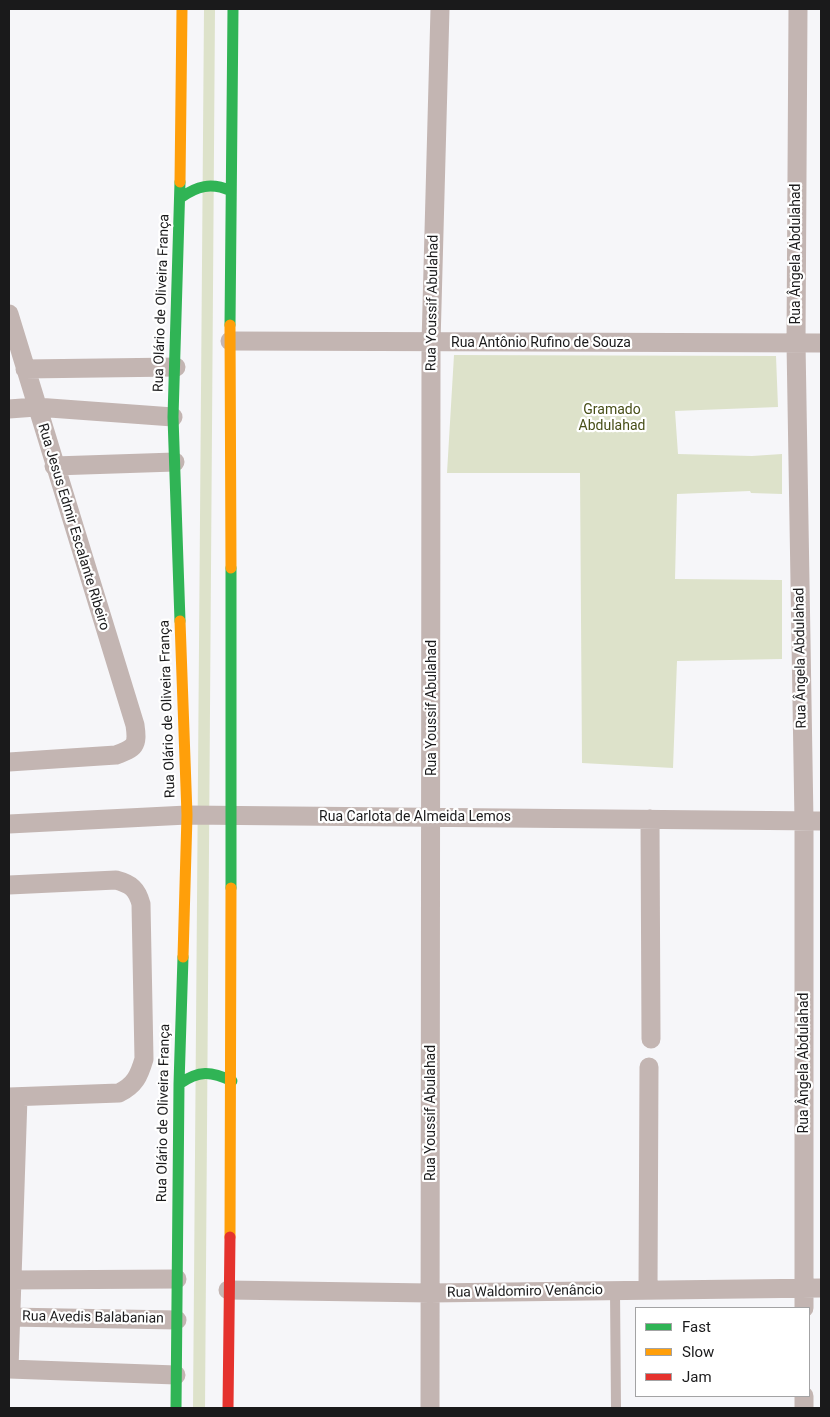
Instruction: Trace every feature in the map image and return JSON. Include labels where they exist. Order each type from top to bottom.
[{"type":"street","name":"Rua Olário de Oliveira França","points":[[176,1408],[179,1084],[187,815],[173,417],[180,198],[182,9]]},
{"type":"street","points":[[228,1408],[232,1081],[230,341],[233,9]]},
{"type":"street","name":"Rua Youssif Abulahad","points":[[430,1408],[431,344],[440,9]]},
{"type":"street","name":"Rua Ângela Abdulahad","points":[[798,9],[796,343],[812,821],[813,1288],[804,1307]]},
{"type":"street","points":[[180,198],[193,188],[208,184],[220,185],[231,191]]},
{"type":"street","name":"Rua Jesus Edmir Escalante Ribeiro","points":[[9,314],[54,466],[136,725],[138,739],[132,749],[116,756],[9,762]]},
{"type":"street","name":"Rua Antônio Rufino de Souza","points":[[230,341],[431,344],[821,343]]},
{"type":"street","points":[[25,369],[176,368]]},
{"type":"street","points":[[9,409],[36,407],[173,417]]},
{"type":"street","points":[[54,466],[175,462]]},
{"type":"street","name":"Rua Carlota de Almeida Lemos","points":[[9,824],[187,815],[812,821]]},
{"type":"street","points":[[650,819],[651,1040]]},
{"type":"street","points":[[9,885],[116,880],[130,884],[138,893],[141,904],[144,1059],[139,1077],[130,1087],[119,1093],[13,1097],[9,1369],[176,1375]]},
{"type":"street","points":[[648,1290],[649,1067]]},
{"type":"street","points":[[179,1084],[193,1074],[205,1071],[232,1081]]},
{"type":"street","points":[[11,1280],[177,1279]]},
{"type":"street","name":"Rua Waldomiro Venâncio","points":[[228,1290],[430,1293],[813,1288]]},
{"type":"street","name":"Rua Avedis Balabanian","points":[[10,1316],[177,1320]]},
{"type":"lane","points":[[615,1291],[616,1408]]},
{"type":"green space","points":[[204,9],[215,9],[205,1408],[193,1408]]},
{"type":"green space","name":"Gramado Abdulahad","points":[[454,355],[776,356],[778,407],[675,411],[678,454],[752,456],[782,454],[782,494],[751,493],[750,491],[677,494],[675,579],[782,580],[782,659],[677,661],[673,768],[582,763],[580,473],[447,473]]},
{"type":"traffic: fast","points":[[230,325],[233,9]]},
{"type":"traffic: fast","points":[[180,182],[173,417],[180,621]]},
{"type":"traffic: fast","points":[[180,198],[198,188],[211,186],[231,191]]},
{"type":"traffic: fast","points":[[231,568],[231,888]]},
{"type":"traffic: fast","points":[[176,1408],[179,1084],[183,957]]},
{"type":"traffic: fast","points":[[179,1084],[199,1074],[218,1075],[232,1081]]},
{"type":"traffic: slow","points":[[180,182],[182,9]]},
{"type":"traffic: slow","points":[[230,325],[231,568]]},
{"type":"traffic: slow","points":[[180,621],[187,815],[183,957]]},
{"type":"traffic: slow","points":[[230,1237],[231,888]]},
{"type":"traffic: jam","points":[[228,1408],[230,1237]]}]
